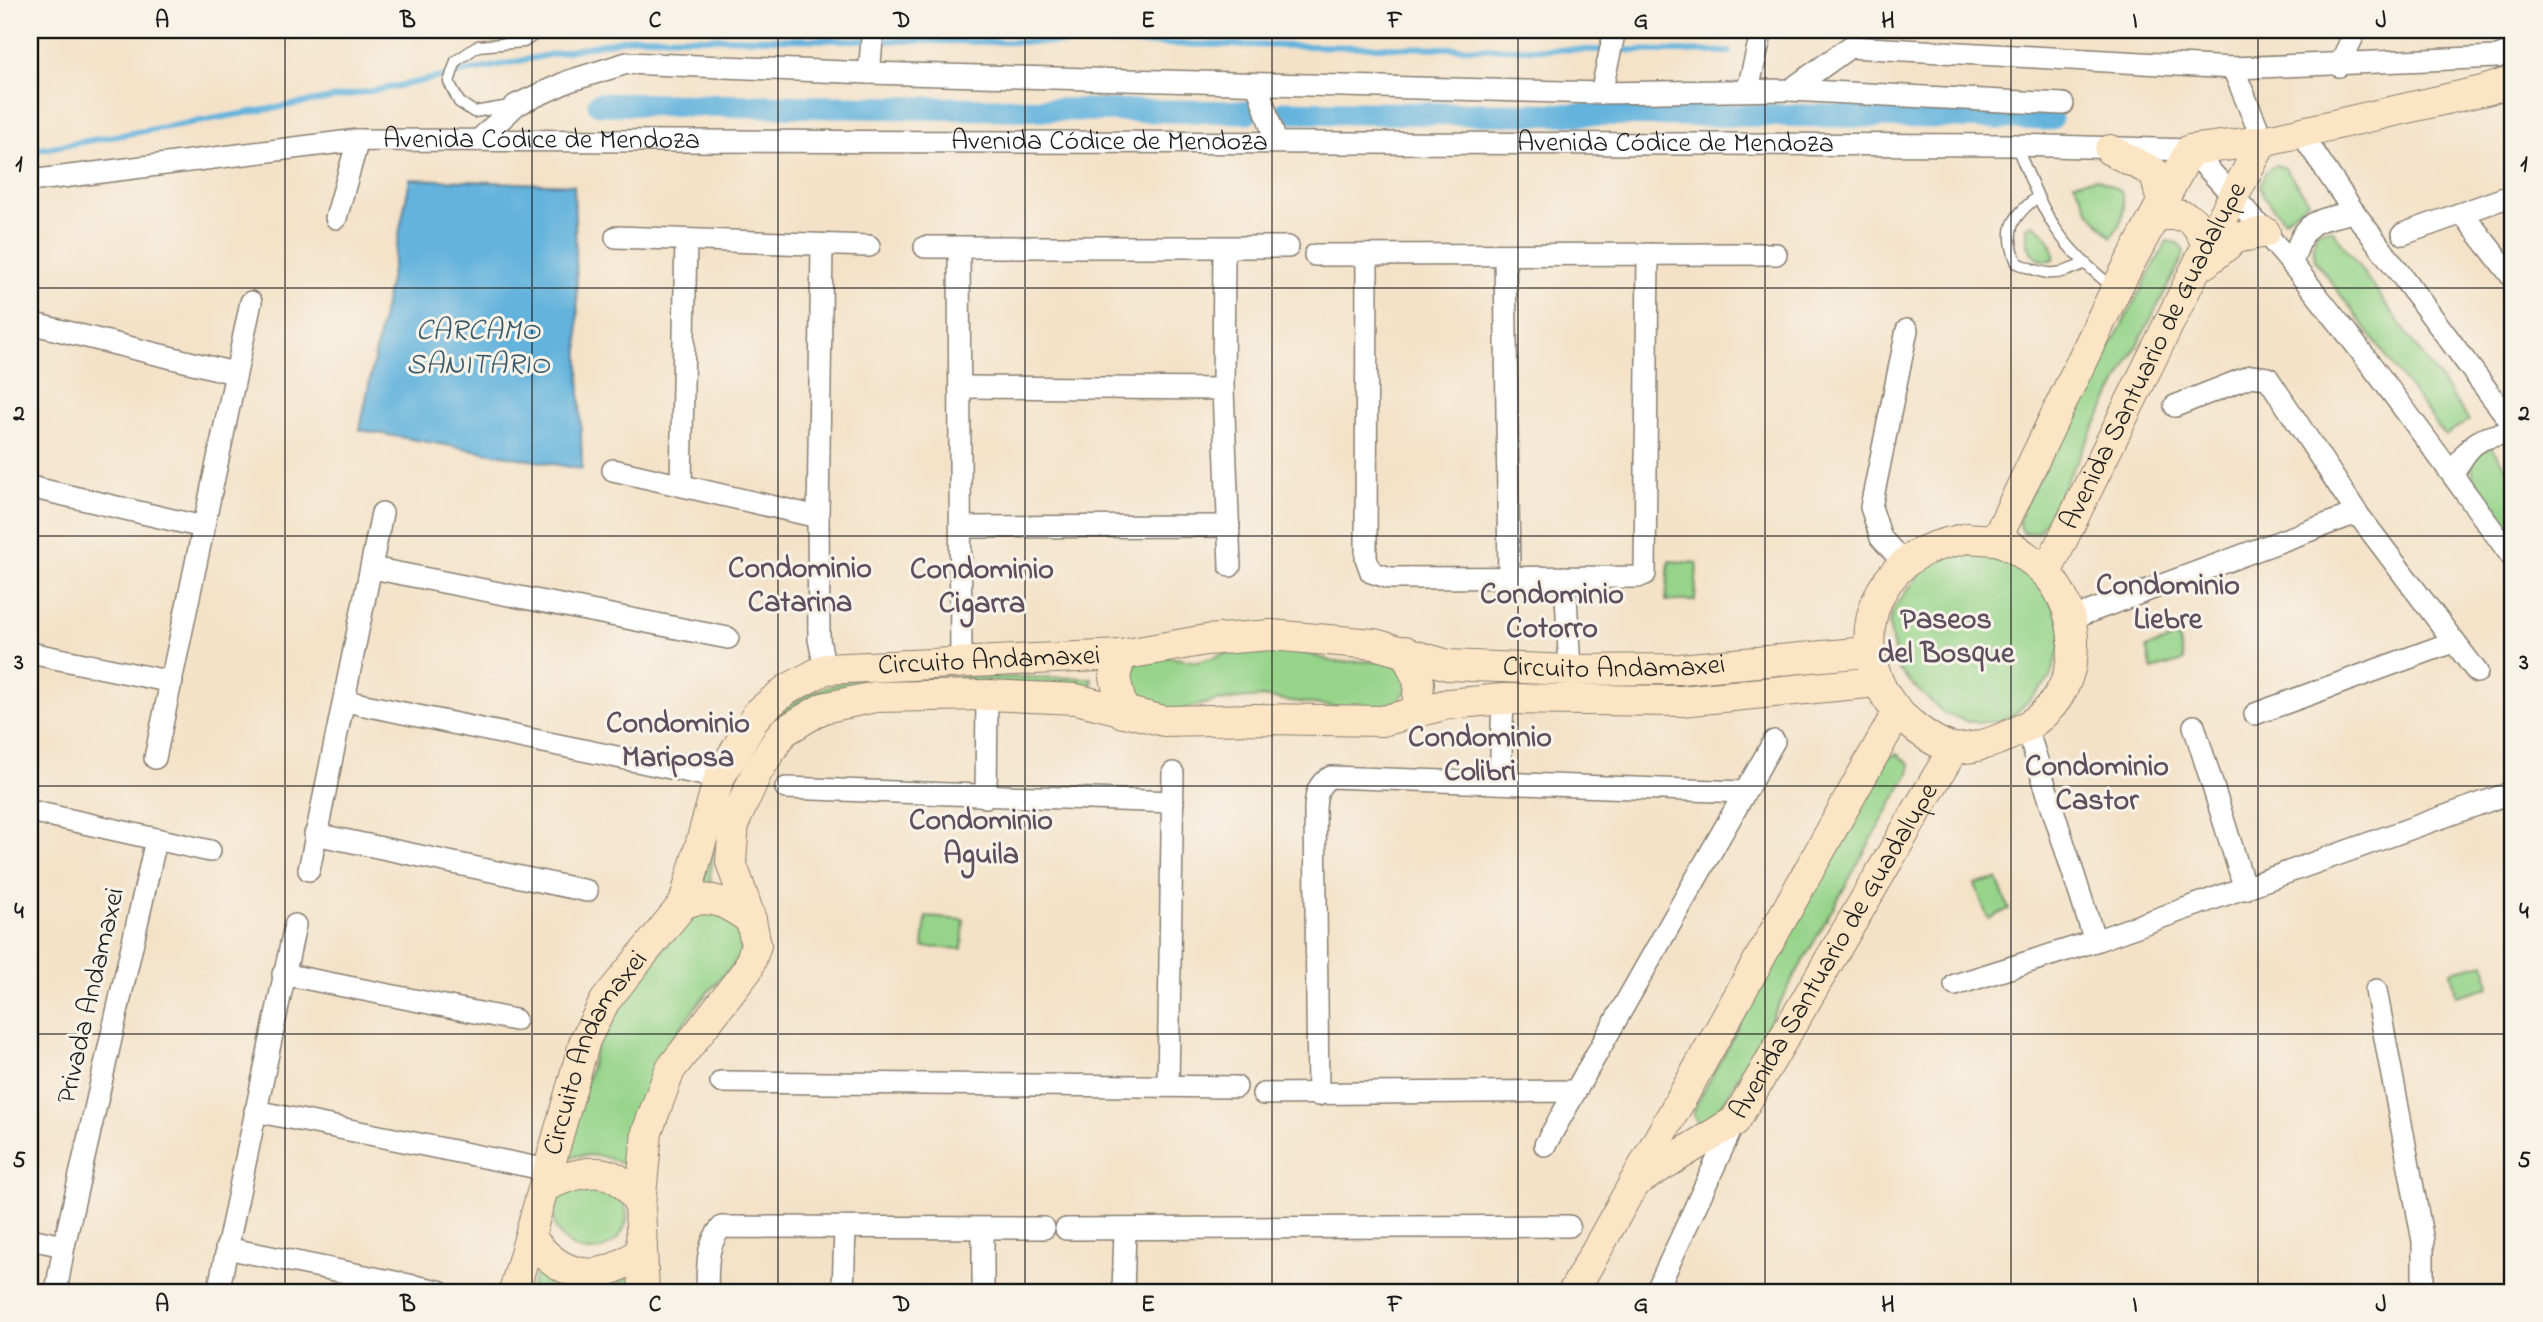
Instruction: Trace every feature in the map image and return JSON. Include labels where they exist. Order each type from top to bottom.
[{"type":"street","points":[[869,73],[873,30]]},
{"type":"street","points":[[1601,93],[1615,30]]},
{"type":"street","points":[[1748,89],[1762,30]]},
{"type":"street","points":[[2339,66],[2356,30]]},
{"type":"street","points":[[1790,90],[1850,47],[2233,68],[2339,66],[2498,57],[2513,51]]},
{"type":"street","points":[[479,140],[516,105],[569,80],[627,63],[869,73],[1601,93],[1790,90],[2063,104]]},
{"type":"street","points":[[2233,68],[2263,141]]},
{"type":"street","name":"Avenida Códice de Mendoza","points":[[30,181],[358,141],[2016,145],[2190,150],[2263,141],[2301,133],[2461,96],[2513,81]]},
{"type":"street","points":[[1257,84],[1276,142]]},
{"type":"street","points":[[2301,133],[2354,212],[2513,425]]},
{"type":"street","points":[[336,218],[358,141]]},
{"type":"street","name":"Avenida Santuario de Guadalupe","points":[[2047,571],[2263,141]]},
{"type":"street","points":[[2110,149],[2155,173],[2158,210]]},
{"type":"street","points":[[1996,540],[2116,289],[2190,150],[2234,196],[2292,264],[2513,558]]},
{"type":"street","points":[[2403,234],[2513,195]]},
{"type":"street","points":[[2158,210],[2190,218],[2200,228],[2202,258],[2236,238],[2265,232]]},
{"type":"street","points":[[2292,264],[2301,234],[2310,225],[2354,212]]},
{"type":"street","points":[[2463,214],[2513,278]]},
{"type":"street","points":[[615,237],[869,246]]},
{"type":"street","points":[[681,484],[686,240]]},
{"type":"street","points":[[822,246],[818,517],[819,639],[825,669]]},
{"type":"street","points":[[925,247],[1224,250],[1288,247]]},
{"type":"street","points":[[959,247],[962,387],[960,648]]},
{"type":"street","points":[[1224,250],[1223,389],[1230,566]]},
{"type":"street","points":[[1367,254],[1366,558],[1371,572],[1390,578],[1638,578],[1647,569],[1648,254]]},
{"type":"street","points":[[1315,255],[1776,254]]},
{"type":"street","points":[[1505,255],[1509,577]]},
{"type":"street","points":[[155,758],[251,302]]},
{"type":"street","points":[[30,323],[234,373]]},
{"type":"street","points":[[1905,563],[1881,538],[1871,507],[1906,330]]},
{"type":"street","points":[[2175,406],[2251,376],[2269,378],[2357,513],[2477,672]]},
{"type":"street","points":[[962,387],[1223,389]]},
{"type":"street","points":[[2453,475],[2466,450],[2491,434],[2513,433]]},
{"type":"street","points":[[613,470],[818,517]]},
{"type":"street","points":[[30,486],[203,527]]},
{"type":"street","points":[[309,870],[382,513]]},
{"type":"street","points":[[2070,619],[2357,513]]},
{"type":"street","points":[[962,527],[1228,526]]},
{"type":"street","points":[[1967,538],[1996,540],[2014,547],[2047,571],[2059,586],[2074,638],[2069,673],[2053,705],[2026,729],[1990,743],[1954,748],[1921,732],[1897,713],[1877,682],[1867,652],[1873,612],[1885,585],[1905,563],[1937,544],[1967,538]]},
{"type":"street","points":[[372,568],[728,638]]},
{"type":"street","points":[[1565,577],[1570,656]]},
{"type":"street","name":"Circuito Andamaxei","points":[[514,1292],[531,1238],[541,1175],[585,1040],[605,1001],[684,904],[719,778],[758,713],[786,690],[825,669],[960,648],[1121,655],[1206,640],[1271,635],[1362,642],[1405,651],[1448,665],[1570,656],[1680,668],[1867,652]]},
{"type":"street","points":[[2255,714],[2454,642]]},
{"type":"street","points":[[1405,651],[1410,656],[1419,681],[1417,711]]},
{"type":"street","points":[[30,653],[172,682]]},
{"type":"street","points":[[1121,655],[1115,677],[1123,713]]},
{"type":"street","name":"Circuito Andamaxei","points":[[644,1292],[640,1206],[647,1132],[670,1070],[748,969],[755,945],[751,920],[731,862],[734,822],[757,772],[783,732],[823,708],[875,697],[987,695],[1076,699],[1123,713],[1164,721],[1382,721],[1448,704],[1503,699],[1681,701],[1877,682]]},
{"type":"street","points":[[986,797],[987,695]]},
{"type":"street","points":[[1500,782],[1503,699]]},
{"type":"street","points":[[345,701],[719,778]]},
{"type":"street","name":"Avenida Santuario de Guadalupe","points":[[1573,1292],[1897,713]]},
{"type":"street","points":[[2194,726],[2245,888]]},
{"type":"street","points":[[2026,729],[2095,940]]},
{"type":"street","points":[[1545,1145],[1774,741]]},
{"type":"street","name":"Avenida Santuario de Guadalupe","points":[[1631,1185],[1735,1122],[1954,748]]},
{"type":"street","points":[[1168,1086],[1173,773]]},
{"type":"street","points":[[1318,1096],[1315,808],[1320,784],[1331,777],[1744,792]]},
{"type":"street","points":[[786,788],[1173,802]]},
{"type":"street","points":[[1955,985],[2095,940],[2513,792]]},
{"type":"street","points":[[30,811],[210,851]]},
{"type":"street","points":[[315,834],[587,891]]},
{"type":"street","name":"Privada Andamaxei","points":[[56,1292],[64,1246],[156,840]]},
{"type":"street","points":[[684,904],[701,897],[718,901],[751,920]]},
{"type":"street","points":[[218,1292],[295,925]]},
{"type":"street","points":[[284,974],[515,1020]]},
{"type":"street","points":[[2376,990],[2423,1241],[2423,1292]]},
{"type":"street","points":[[721,1082],[1236,1087]]},
{"type":"street","points":[[1263,1094],[1318,1096],[1575,1091]]},
{"type":"street","points":[[1678,1102],[1687,1130],[1701,1142]]},
{"type":"street","points":[[255,1111],[541,1175],[602,1173],[620,1180],[634,1193],[640,1206]]},
{"type":"street","points":[[1656,1292],[1735,1122]]},
{"type":"street","points":[[1066,1230],[1569,1226]]},
{"type":"street","points":[[707,1292],[709,1251],[715,1235],[722,1227],[984,1230],[1044,1228]]},
{"type":"street","points":[[844,1292],[845,1229]]},
{"type":"street","points":[[983,1292],[984,1230]]},
{"type":"street","points":[[1123,1292],[1125,1231]]},
{"type":"street","points":[[30,1238],[64,1246]]},
{"type":"street","points":[[531,1238],[553,1262],[583,1274],[604,1273],[624,1265],[641,1251]]},
{"type":"street","points":[[226,1248],[439,1291]]},
{"type":"lane","points":[[516,105],[474,112],[458,102],[449,82],[456,61],[478,46],[524,41],[541,30]]},
{"type":"lane","points":[[2016,145],[2055,233],[2083,264],[2116,289]]},
{"type":"lane","points":[[2037,197],[2016,214],[2008,242],[2017,263],[2038,272],[2061,275],[2083,264]]},
{"type":"green space","points":[[2276,165],[2285,168],[2309,201],[2284,220],[2264,196],[2260,185],[2266,171]]},
{"type":"green space","points":[[2097,178],[2121,191],[2123,198],[2123,216],[2111,237],[2089,211],[2074,182]]},
{"type":"green space","points":[[2032,224],[2048,238],[2054,259],[2035,257],[2028,241],[2027,227]]},
{"type":"green space","points":[[2332,229],[2469,420],[2445,436],[2315,260],[2313,244],[2317,231]]},
{"type":"green space","points":[[2167,241],[2178,243],[2184,251],[2182,259],[2046,520],[2038,532],[2024,534],[2019,523],[2022,510]]},
{"type":"green space","points":[[2490,446],[2513,477],[2513,537],[2473,477],[2472,463],[2478,450]]},
{"type":"green space","points":[[1975,549],[1995,555],[2031,578],[2048,597],[2065,634],[2049,680],[2014,715],[1996,722],[1969,722],[1944,713],[1916,688],[1898,669],[1889,625],[1894,608],[1924,568],[1939,558]]},
{"type":"green space","points":[[1669,561],[1697,563],[1695,601],[1666,601]]},
{"type":"green space","points":[[2178,637],[2184,661],[2152,670],[2146,648]]},
{"type":"green space","points":[[1246,647],[1292,649],[1334,662],[1391,661],[1404,673],[1407,690],[1395,705],[1358,710],[1262,697],[1215,701],[1178,711],[1127,699],[1127,665],[1168,657],[1198,662]]},
{"type":"green space","points":[[856,678],[1092,678],[1092,685],[903,681],[858,687],[748,761],[733,788],[716,831],[710,876],[712,888],[701,888],[730,772],[766,720],[810,693]]},
{"type":"green space","points":[[1897,754],[1910,764],[1909,773],[1717,1114],[1710,1123],[1698,1123],[1693,1114],[1697,1103],[1888,757]]},
{"type":"green space","points":[[1997,879],[2009,909],[1988,919],[1975,884]]},
{"type":"green space","points":[[715,912],[733,920],[744,934],[740,957],[702,999],[673,1038],[656,1069],[632,1170],[600,1156],[565,1158],[600,1034],[619,996],[695,913]]},
{"type":"green space","points":[[926,917],[964,920],[962,949],[923,947]]},
{"type":"green space","points":[[2485,963],[2489,987],[2456,996],[2451,971]]},
{"type":"green space","points":[[569,1182],[619,1188],[626,1211],[626,1222],[620,1235],[606,1247],[591,1251],[577,1248],[564,1240],[556,1228],[553,1214],[557,1198]]},
{"type":"green space","points":[[539,1263],[563,1280],[584,1288],[607,1287],[633,1274],[636,1292],[529,1292]]},
{"type":"water","name":"CARCAMO SANITARIO","points":[[410,179],[574,185],[582,469],[360,430]]},
{"type":"waterway","points":[[30,151],[388,88],[636,37],[1605,50]]},
{"type":"waterway","points":[[1616,50],[1729,52]]},
{"type":"waterway","points":[[599,104],[1248,112]]},
{"type":"waterway","points":[[1285,112],[2051,119]]},
{"type":"district","name":"Condominio Catarina","points":[[800,587]]},
{"type":"district","name":"Condominio Cigarra","points":[[982,588]]},
{"type":"district","name":"Condominio Liebre","points":[[2168,604]]},
{"type":"district","name":"Condominio Cotorro","points":[[1552,613]]},
{"type":"district","name":"Paseos del Bosque","points":[[1946,638]]},
{"type":"district","name":"Condominio Mariposa","points":[[678,742]]},
{"type":"district","name":"Condominio Colibri","points":[[1480,756]]},
{"type":"district","name":"Condominio Castor","points":[[2097,785]]},
{"type":"district","name":"Condominio Aguila","points":[[981,839]]}]
